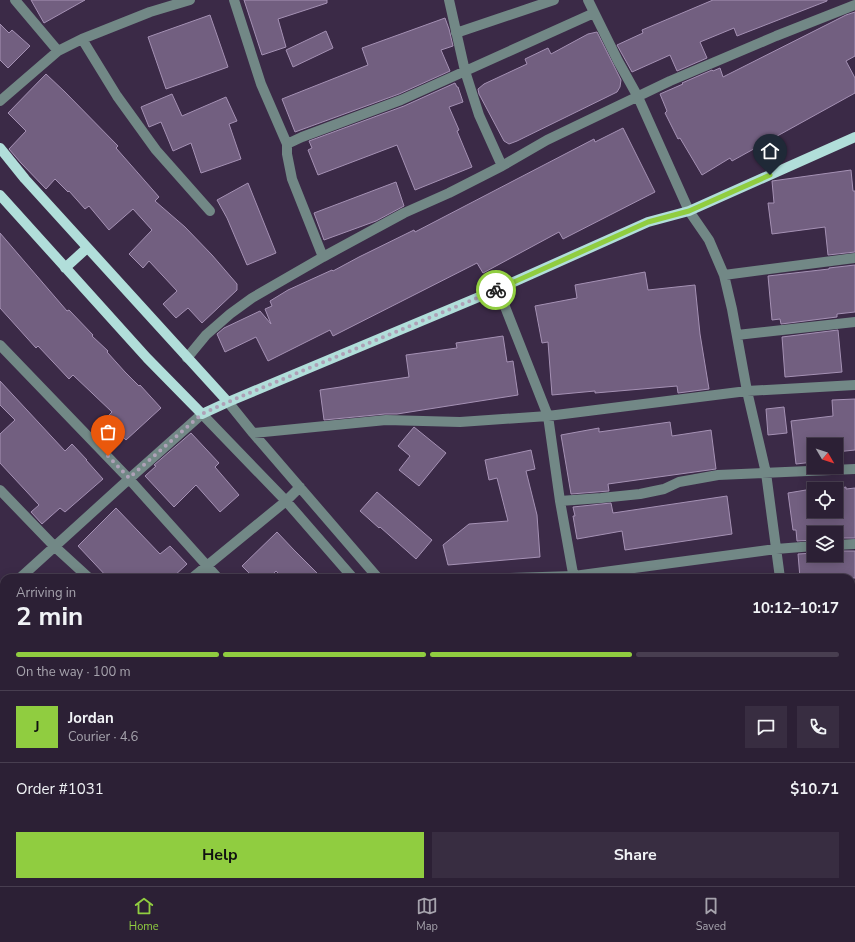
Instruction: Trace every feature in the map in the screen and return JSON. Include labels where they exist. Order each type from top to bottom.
[{"type":"main road","points":[[0,195],[147,358],[202,414],[498,289],[648,222],[689,211],[855,137]]},
{"type":"main road","points":[[0,148],[25,179],[228,402]]},
{"type":"main road","points":[[65,268],[87,248]]},
{"type":"street","points":[[15,0],[58,51]]},
{"type":"street","points":[[0,101],[58,51],[82,39],[150,12],[190,0]]},
{"type":"street","points":[[234,0],[261,84],[287,144],[292,179],[322,257]]},
{"type":"street","points":[[449,0],[465,71],[479,115],[502,166]]},
{"type":"street","points":[[456,33],[554,0]]},
{"type":"street","points":[[588,0],[618,61],[638,97],[689,211],[709,240],[724,275],[747,391],[766,473],[779,574]]},
{"type":"street","points":[[188,358],[206,336],[230,314],[252,298],[322,257],[404,213],[449,193],[502,166],[547,140],[670,81],[769,39],[855,5]]},
{"type":"street","points":[[287,144],[401,100],[594,13]]},
{"type":"street","points":[[82,39],[117,96],[152,144],[210,211]]},
{"type":"street","points":[[724,275],[855,258]]},
{"type":"street","points":[[498,289],[548,416],[560,501],[573,574]]},
{"type":"street","points":[[737,335],[855,322]]},
{"type":"street","points":[[0,345],[129,478],[215,574]]},
{"type":"street","points":[[252,434],[386,420],[460,422],[548,416],[747,391],[855,385]]},
{"type":"street","points":[[228,402],[252,434],[375,574]]},
{"type":"street","points":[[24,574],[129,478],[202,414],[286,501],[350,574]]},
{"type":"street","points":[[560,501],[640,494],[664,489],[679,482],[718,475],[855,469]]},
{"type":"street","points":[[197,574],[300,488]]},
{"type":"street","points":[[0,490],[54,546],[85,574]]},
{"type":"street","points":[[843,545],[855,544]]},
{"type":"street","points":[[596,574],[776,549],[807,547]]},
{"type":"building","points":[[31,0],[85,0],[44,23]]},
{"type":"building","points":[[244,0],[327,0],[327,3],[278,19],[286,47],[262,55]]},
{"type":"building","points":[[713,0],[827,1],[737,36],[734,28],[700,42],[707,58],[677,71],[670,55],[632,72],[617,45],[643,33],[642,30]]},
{"type":"building","points":[[855,12],[855,56],[846,61],[855,78],[855,93],[732,161],[730,158],[702,175],[680,138],[678,139],[665,113],[667,111],[660,94],[712,70],[713,71],[720,68],[723,77],[846,15]]},
{"type":"building","points":[[210,15],[228,67],[166,89],[148,37]]},
{"type":"building","points":[[445,18],[453,46],[441,50],[450,71],[399,94],[295,132],[282,99],[368,65],[362,48]]},
{"type":"building","points":[[0,24],[9,33],[12,30],[30,46],[8,68],[0,60]]},
{"type":"building","points":[[326,31],[333,48],[293,67],[286,50]]},
{"type":"building","points":[[597,32],[621,80],[620,87],[617,92],[517,141],[509,144],[504,141],[479,94],[478,89],[484,84],[527,64],[525,59],[548,48],[551,54],[588,34]]},
{"type":"building","points":[[46,74],[118,146],[116,148],[159,197],[155,201],[185,227],[237,284],[237,290],[202,323],[188,308],[176,318],[163,304],[177,291],[149,261],[143,268],[129,254],[152,230],[133,209],[109,230],[89,206],[85,209],[69,191],[68,192],[55,179],[46,189],[9,149],[26,131],[8,113]]},
{"type":"building","points":[[455,83],[458,87],[463,102],[449,107],[472,167],[415,190],[397,145],[318,175],[308,150],[312,148],[309,141],[404,106]]},
{"type":"building","points":[[172,94],[182,116],[226,97],[237,121],[229,124],[241,159],[201,173],[191,143],[173,151],[161,122],[149,127],[141,107]]},
{"type":"building","points":[[623,128],[655,192],[563,239],[559,232],[483,273],[477,263],[333,336],[330,330],[268,361],[256,337],[225,352],[217,334],[224,328],[260,311],[271,324],[265,309],[272,306],[270,301],[288,290],[332,270],[333,271],[414,230],[415,232],[594,139],[595,142]]},
{"type":"building","points":[[851,170],[853,191],[855,191],[855,252],[828,255],[825,227],[772,234],[768,203],[774,203],[772,181]]},
{"type":"building","points":[[396,182],[404,206],[376,221],[324,240],[314,213]]},
{"type":"building","points":[[248,183],[276,253],[247,265],[227,218],[217,200]]},
{"type":"building","points":[[0,233],[67,311],[69,310],[93,335],[92,336],[108,351],[107,352],[125,372],[139,386],[140,385],[161,408],[126,440],[104,420],[112,412],[73,375],[69,379],[38,346],[36,348],[0,308]]},
{"type":"building","points":[[855,265],[855,312],[837,314],[837,317],[781,324],[780,319],[772,320],[768,276]]},
{"type":"building","points":[[645,272],[648,290],[695,285],[700,334],[709,389],[678,393],[677,386],[552,395],[548,342],[542,343],[535,306],[577,298],[575,285]]},
{"type":"building","points":[[838,330],[842,372],[785,377],[782,337]]},
{"type":"building","points":[[503,336],[507,362],[513,361],[518,395],[397,414],[324,420],[320,390],[409,377],[406,355],[457,348],[456,343]]},
{"type":"building","points":[[0,381],[65,451],[72,444],[103,479],[65,512],[60,508],[42,524],[31,512],[39,505],[0,463],[0,434],[15,420],[0,405]]},
{"type":"building","points":[[855,399],[855,450],[843,451],[843,438],[807,438],[807,463],[796,464],[791,421],[833,416],[832,400]]},
{"type":"building","points":[[784,407],[787,433],[768,435],[766,409]]},
{"type":"building","points":[[670,422],[672,436],[711,430],[716,469],[608,484],[609,491],[571,494],[561,435],[599,428],[599,432]]},
{"type":"building","points":[[414,427],[446,453],[419,486],[399,470],[410,456],[398,446]]},
{"type":"building","points":[[191,433],[219,463],[215,467],[239,495],[220,512],[196,485],[174,507],[145,476],[156,466],[154,465]]},
{"type":"building","points":[[531,450],[535,469],[526,471],[537,515],[540,557],[448,565],[443,545],[469,524],[508,521],[497,478],[489,480],[485,460]]},
{"type":"building","points":[[846,487],[846,489],[855,488],[855,538],[843,538],[843,526],[807,526],[807,540],[797,541],[796,530],[793,530],[788,493],[807,490],[807,518],[843,518],[843,488]]},
{"type":"building","points":[[377,492],[432,540],[416,559],[360,511]]},
{"type":"building","points":[[727,496],[732,534],[625,550],[622,531],[577,539],[573,507],[611,503],[613,513]]},
{"type":"building","points":[[116,508],[160,554],[170,546],[187,564],[176,574],[104,574],[78,546]]},
{"type":"building","points":[[277,532],[318,574],[279,574],[276,571],[273,574],[250,574],[242,566]]},
{"type":"building","points":[[843,551],[855,551],[855,574],[800,574],[798,554],[807,553],[807,562],[843,562]]},
{"type":"way so far","points":[[108,456],[129,478],[202,414],[496,290]]},
{"type":"route","points":[[496,290],[648,222],[689,211],[770,175]]}]
